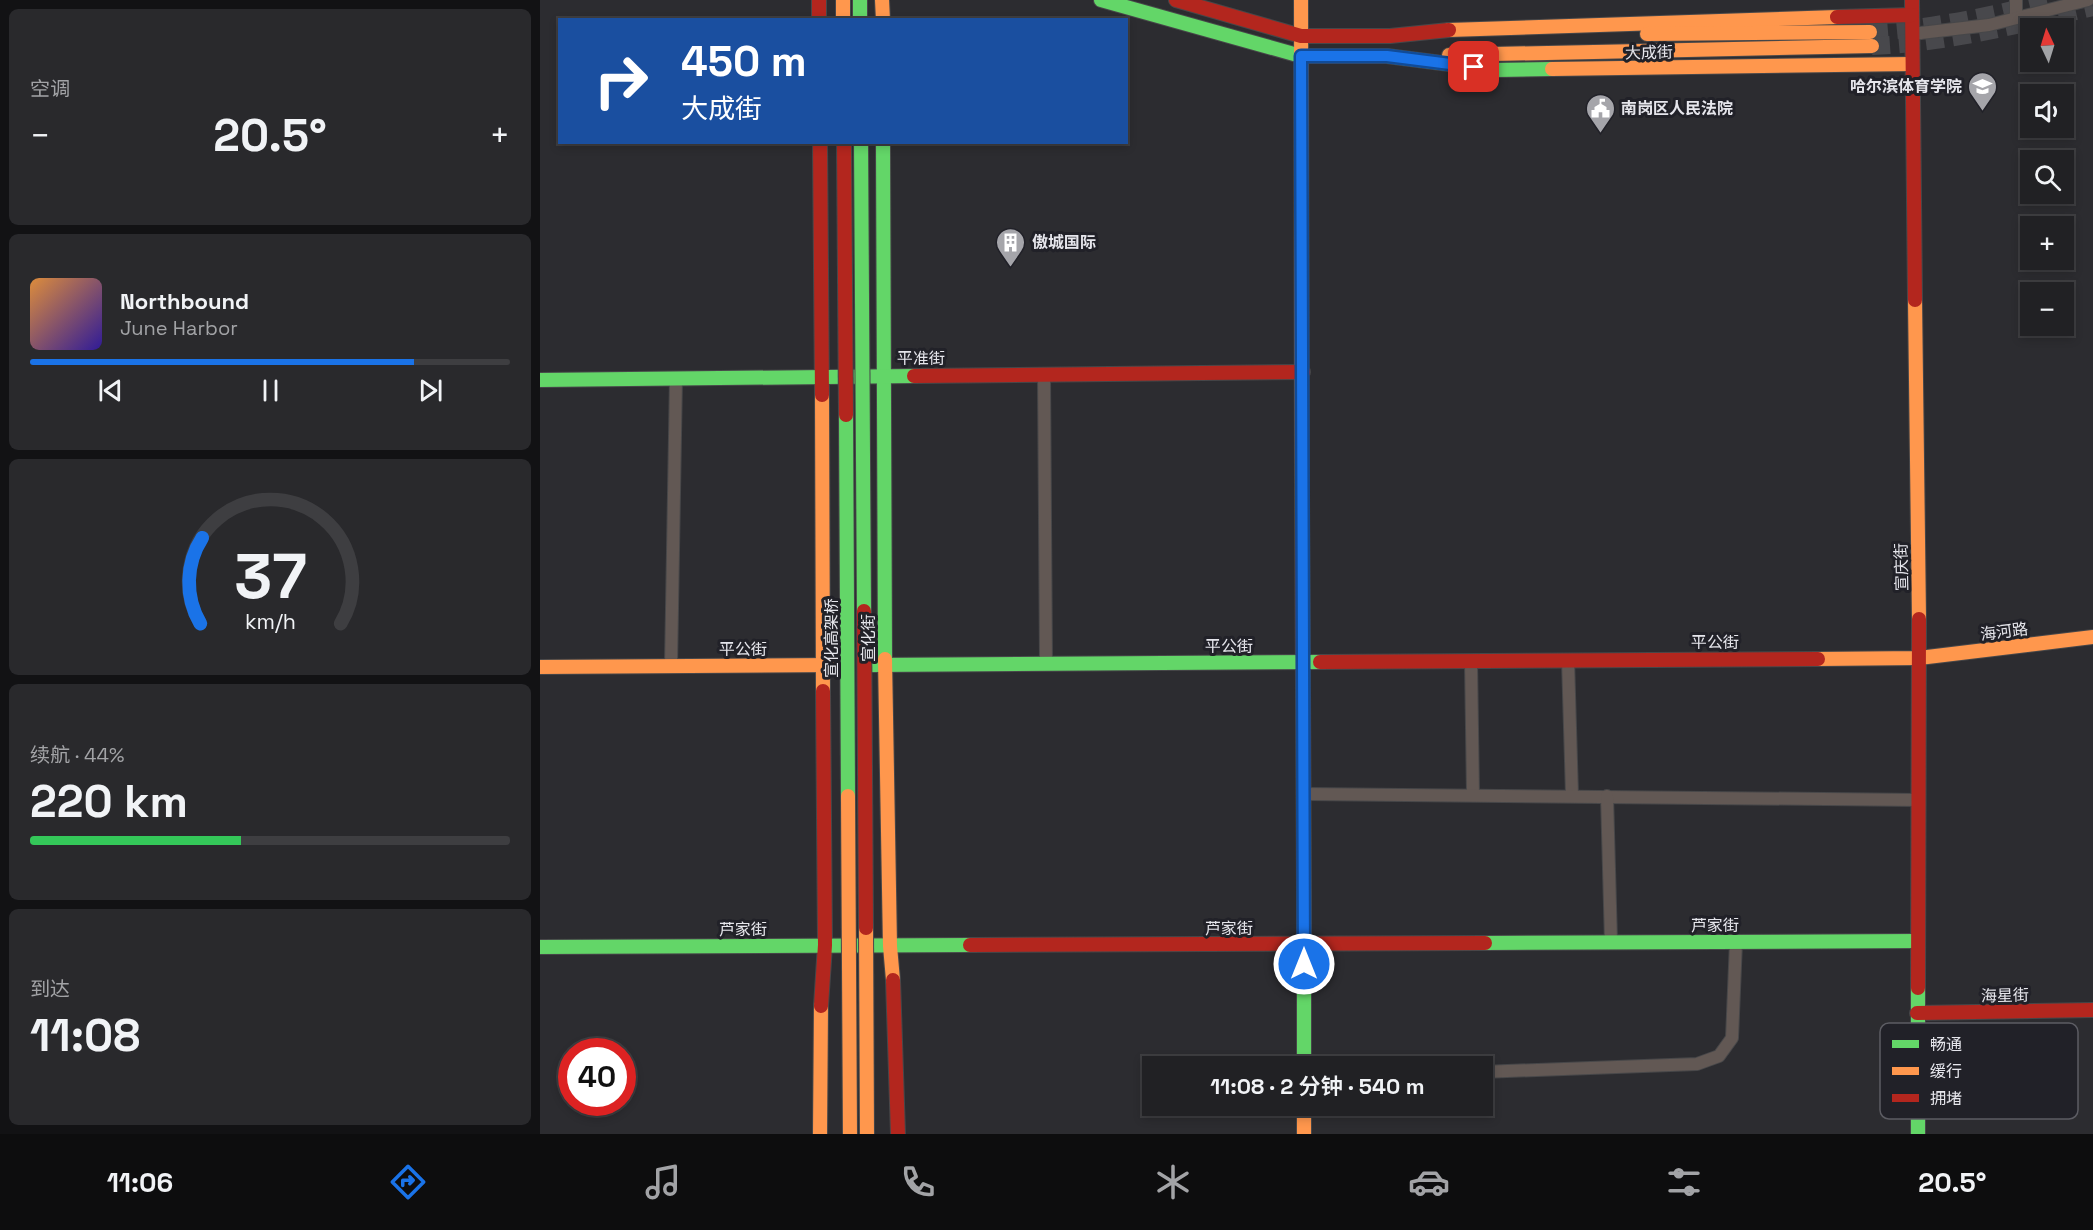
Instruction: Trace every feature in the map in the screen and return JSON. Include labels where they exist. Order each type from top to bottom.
[{"type":"main road","points":[[819,0],[819,18]]},
{"type":"main road","points":[[843,0],[843,18]]},
{"type":"main road","points":[[860,0],[860,18]]},
{"type":"main road","points":[[882,0],[883,18]]},
{"type":"main road","name":"大成街","points":[[1101,0],[1301,56],[1387,56],[1871,39],[1301,36],[1176,0]]},
{"type":"main road","points":[[1301,0],[1304,1056]]},
{"type":"main road","name":"宣庆街","points":[[1912,0],[1919,657],[1917,1023]]},
{"type":"main road","name":"大成街","points":[[1390,36],[1476,27],[1912,15]]},
{"type":"main road","name":"大成街","points":[[1387,56],[1496,70],[1912,64]]},
{"type":"main road","points":[[820,144],[825,945],[821,1004],[820,1134]]},
{"type":"main road","name":"宣化高架桥","points":[[844,144],[850,1134]]},
{"type":"main road","name":"宣化高架桥","points":[[861,144],[867,1134]]},
{"type":"main road","name":"宣化街","points":[[883,144],[885,665],[890,946],[896,1006],[898,1134]]},
{"type":"main road","name":"平准街","points":[[540,380],[822,375],[1303,372]]},
{"type":"main road","name":"海河路","points":[[1919,657],[2093,637]]},
{"type":"main road","name":"平公街","points":[[540,667],[1919,657]]},
{"type":"main road","name":"芦家街","points":[[540,947],[1918,941]]},
{"type":"main road","points":[[825,945],[832,1005],[836,1134]]},
{"type":"main road","points":[[883,1124],[885,1007],[890,946]]},
{"type":"main road","name":"海星街","points":[[1917,1013],[2093,1010]]},
{"type":"main road","points":[[1304,1116],[1304,1134]]},
{"type":"main road","name":"宣庆街","points":[[1918,1119],[1918,1134]]},
{"type":"street","points":[[2016,0],[2016,18]]},
{"type":"street","points":[[1912,34],[1989,25],[2088,0]]},
{"type":"street","points":[[1044,374],[1046,664]]},
{"type":"street","points":[[671,666],[676,378]]},
{"type":"street","points":[[1568,660],[1572,795]]},
{"type":"street","points":[[1471,661],[1473,795]]},
{"type":"street","points":[[1305,794],[1919,800]]},
{"type":"street","points":[[1606,796],[1611,942]]},
{"type":"street","points":[[1493,1072],[1697,1064],[1719,1056],[1732,1038],[1736,942]]},
{"type":"tunnel","points":[[1870,32],[1940,25],[2055,0]]},
{"type":"tunnel","points":[[1872,46],[1956,37],[2093,7]]},
{"type":"traffic: fast","points":[[860,0],[860,18]]},
{"type":"traffic: fast","points":[[1101,0],[1301,56],[1387,56],[1496,70],[1552,69]]},
{"type":"traffic: fast","points":[[861,144],[864,611]]},
{"type":"traffic: fast","points":[[883,144],[885,659]]},
{"type":"traffic: fast","points":[[540,380],[914,376]]},
{"type":"traffic: fast","points":[[846,415],[848,796]]},
{"type":"traffic: fast","points":[[872,665],[1320,662]]},
{"type":"traffic: fast","points":[[1304,893],[1304,1056]]},
{"type":"traffic: fast","points":[[1485,943],[1918,941]]},
{"type":"traffic: fast","points":[[540,947],[970,945]]},
{"type":"traffic: fast","points":[[1918,988],[1918,1023]]},
{"type":"traffic: fast","points":[[1918,1119],[1918,1134]]},
{"type":"traffic: slow","points":[[843,0],[843,18]]},
{"type":"traffic: slow","points":[[882,0],[883,18]]},
{"type":"traffic: slow","points":[[1301,0],[1302,489]]},
{"type":"traffic: slow","points":[[1449,30],[1837,17]]},
{"type":"traffic: slow","points":[[1647,34],[1870,32]]},
{"type":"traffic: slow","points":[[1449,55],[1872,46]]},
{"type":"traffic: slow","points":[[1552,69],[1912,64]]},
{"type":"traffic: slow","points":[[1915,300],[1919,619]]},
{"type":"traffic: slow","points":[[822,395],[823,691]]},
{"type":"traffic: slow","points":[[1818,659],[1919,658],[2093,637]]},
{"type":"traffic: slow","points":[[885,659],[890,946],[893,980]]},
{"type":"traffic: slow","points":[[540,667],[835,665]]},
{"type":"traffic: slow","points":[[848,796],[850,1134]]},
{"type":"traffic: slow","points":[[866,928],[867,1134]]},
{"type":"traffic: slow","points":[[820,1134],[821,1006]]},
{"type":"traffic: slow","points":[[1304,1116],[1304,1134]]},
{"type":"traffic: jam","points":[[819,0],[819,18]]},
{"type":"traffic: jam","points":[[1176,0],[1301,36],[1390,36],[1449,30]]},
{"type":"traffic: jam","points":[[1912,0],[1915,300]]},
{"type":"traffic: jam","points":[[1837,17],[1912,15]]},
{"type":"traffic: jam","points":[[820,144],[822,395]]},
{"type":"traffic: jam","points":[[844,144],[846,415]]},
{"type":"traffic: jam","points":[[914,376],[1303,372]]},
{"type":"traffic: jam","points":[[1302,489],[1304,893]]},
{"type":"traffic: jam","points":[[864,611],[866,928]]},
{"type":"traffic: jam","points":[[1918,988],[1919,619]]},
{"type":"traffic: jam","points":[[1320,662],[1818,659]]},
{"type":"traffic: jam","points":[[821,1006],[825,945],[823,691]]},
{"type":"traffic: jam","points":[[970,945],[1485,943]]},
{"type":"traffic: jam","points":[[893,980],[898,1134]]},
{"type":"traffic: jam","points":[[1917,1013],[2093,1010]]},
{"type":"place","name":"哈尔滨体育学院","points":[[1983,112]]},
{"type":"place","name":"南岗区人民法院","points":[[1600,134]]},
{"type":"place","name":"傲城国际","points":[[1011,268]]},
{"type":"route","points":[[1304,964],[1301,56],[1387,56],[1474,67]]}]
